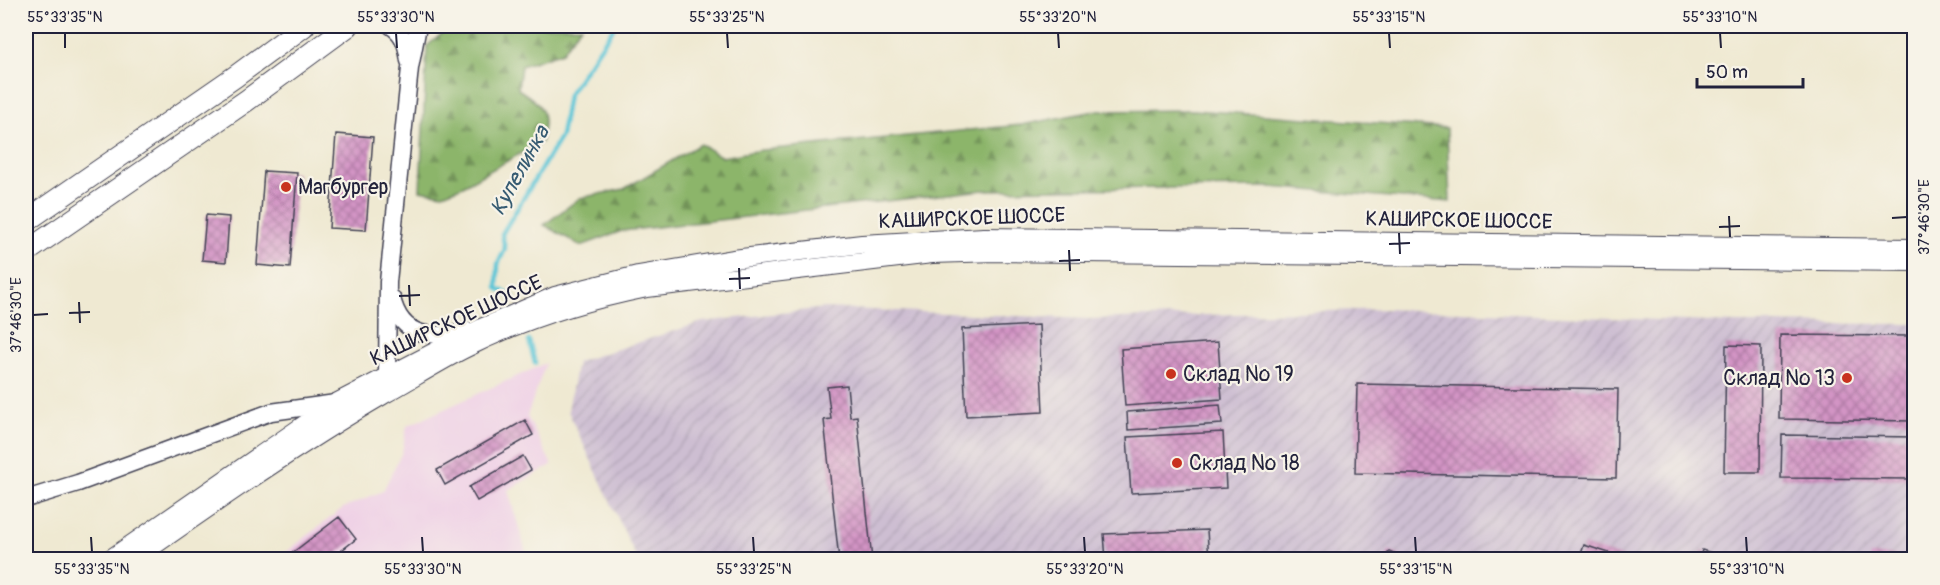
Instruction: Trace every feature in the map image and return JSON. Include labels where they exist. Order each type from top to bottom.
[{"type":"highway","points":[[26,221],[304,26]]},
{"type":"highway","points":[[26,252],[246,101],[348,26]]},
{"type":"main road","points":[[323,45],[354,27],[360,26]]},
{"type":"main road","points":[[391,26],[398,31],[407,46],[410,68]]},
{"type":"main road","points":[[387,377],[388,282],[410,68],[418,26]]},
{"type":"main road","name":"КАШИРСКОЕ ШОССЕ","points":[[109,560],[336,404],[479,329],[555,296],[638,275],[733,259],[862,244],[973,237],[1914,248]]},
{"type":"main road","name":"КАШИРСКОЕ ШОССЕ","points":[[133,560],[277,459],[463,350],[531,320],[568,307],[647,288],[932,254],[996,252],[1914,262]]},
{"type":"main road","points":[[388,282],[393,303],[400,317],[411,328],[423,335],[445,335],[479,329]]},
{"type":"main road","points":[[26,499],[78,483],[271,412],[336,404]]},
{"type":"shaded area","points":[[825,308],[1090,319],[1386,309],[1735,323],[1914,324],[1914,559],[637,559],[568,411],[577,362],[702,322]]},
{"type":"shaded area","points":[[546,363],[527,416],[552,465],[508,490],[526,552],[532,559],[276,560],[343,508],[383,491],[402,452],[407,426]]},
{"type":"green space","points":[[467,26],[581,26],[562,52],[521,66],[518,89],[539,105],[544,116],[541,142],[463,186],[443,194],[420,190],[427,46],[444,32]]},
{"type":"green space","points":[[1194,110],[1447,128],[1450,202],[1270,187],[984,190],[622,231],[581,246],[544,225],[580,198],[624,189],[700,144],[722,157],[762,150],[1021,125],[1095,111]]},
{"type":"building","points":[[336,134],[373,137],[366,230],[329,228]]},
{"type":"building","points":[[264,171],[297,173],[290,268],[257,265]]},
{"type":"building","points":[[206,215],[229,217],[226,262],[202,260]]},
{"type":"building","points":[[1039,325],[1043,412],[966,416],[962,329]]},
{"type":"building","name":"Склад № 13","points":[[1780,335],[1914,336],[1914,421],[1779,419]]},
{"type":"building","name":"Склад № 19","points":[[1218,342],[1222,399],[1125,406],[1121,349]]},
{"type":"building","points":[[1726,345],[1761,346],[1760,472],[1724,472]]},
{"type":"building","points":[[1357,384],[1618,389],[1616,478],[1355,473]]},
{"type":"building","points":[[847,385],[850,417],[857,416],[872,560],[839,560],[824,420],[831,419],[827,387]]},
{"type":"building","points":[[1220,405],[1222,424],[1128,430],[1127,412]]},
{"type":"building","points":[[525,420],[533,435],[445,485],[437,470]]},
{"type":"building","name":"Склад № 18","points":[[1223,432],[1226,488],[1131,493],[1127,437]]},
{"type":"building","points":[[1782,435],[1914,437],[1914,479],[1781,478]]},
{"type":"building","points":[[523,456],[531,470],[477,501],[469,487]]},
{"type":"building","points":[[339,517],[356,539],[329,560],[283,560]]},
{"type":"building","points":[[1207,530],[1209,560],[1106,560],[1104,534]]},
{"type":"building","points":[[1584,545],[1628,559],[1628,560],[1579,560]]},
{"type":"building","points":[[1702,550],[1731,559],[1731,560],[1699,560]]},
{"type":"building","points":[[1389,551],[1410,560],[1385,560]]},
{"type":"building","points":[[1870,555],[1914,555],[1914,560],[1870,560]]},
{"type":"waterway","name":"Купелинка","points":[[513,297],[497,288],[498,264],[505,249],[502,234],[561,136],[568,95],[615,26]]},
{"type":"waterway","name":"Купелинка","points":[[529,341],[535,363]]},
{"type":"place","name":"Магбургер","points":[[286,187]]},
{"type":"place","name":"Склад № 19","points":[[1171,374]]},
{"type":"place","name":"Склад № 13","points":[[1847,378]]},
{"type":"place","name":"Склад № 18","points":[[1177,463]]}]
